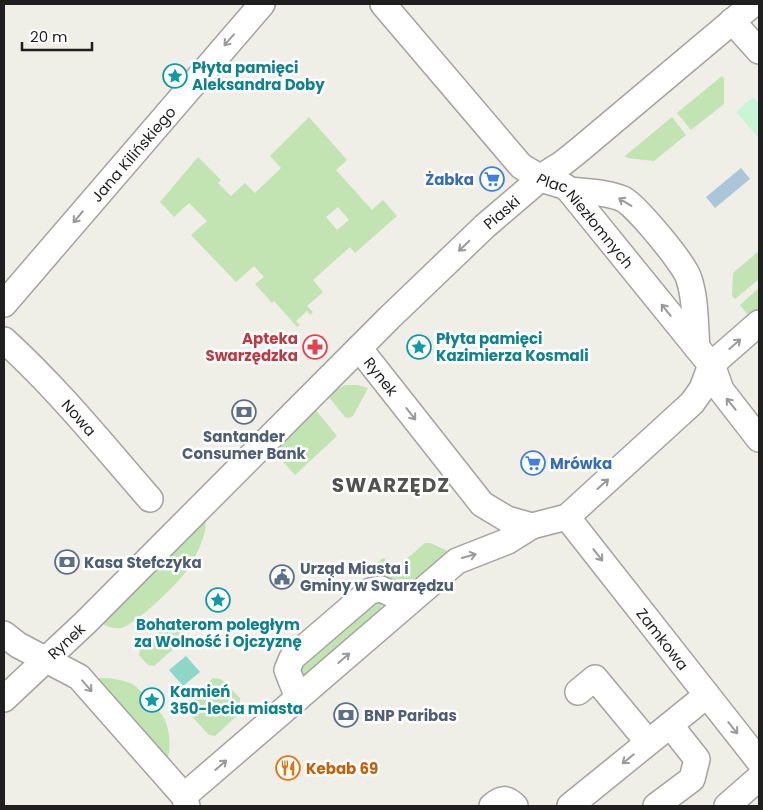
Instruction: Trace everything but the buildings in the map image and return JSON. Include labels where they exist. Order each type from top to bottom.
[{"type":"street","name":"Jana Kilińskiego","points":[[4,304],[262,4]]},
{"type":"street","points":[[383,4],[519,164],[540,178]]},
{"type":"street","name":"Plac Niezłomnych","points":[[540,178],[572,156],[753,4]]},
{"type":"street","points":[[732,22],[759,51]]},
{"type":"street","name":"Plac Niezłomnych","points":[[540,178],[570,190],[704,356]]},
{"type":"street","name":"Piaski","points":[[359,348],[491,221],[540,178]]},
{"type":"street","points":[[567,517],[692,403],[702,388],[704,356],[692,289],[688,274],[680,263],[627,201],[616,196],[570,190]]},
{"type":"street","points":[[704,356],[759,323]]},
{"type":"street","name":"Nowa","points":[[4,340],[70,406],[150,499]]},
{"type":"street","name":"Rynek","points":[[532,526],[507,519],[482,504],[359,348],[46,660],[82,680],[186,801],[298,698],[457,561],[508,541],[532,526],[567,517]]},
{"type":"street","points":[[704,356],[714,370],[721,390],[759,439]]},
{"type":"street","name":"Zamkowa","points":[[567,517],[759,761]]},
{"type":"street","points":[[298,698],[287,670],[290,662],[299,652],[374,590],[386,591],[409,602]]},
{"type":"street","points":[[4,634],[14,642],[46,660],[4,699]]},
{"type":"street","points":[[578,692],[595,678],[648,742]]},
{"type":"street","points":[[570,806],[707,695]]},
{"type":"street","points":[[656,806],[692,779],[697,759],[670,725]]},
{"type":"street","points":[[727,806],[759,778]]},
{"type":"street","points":[[492,806],[502,799],[509,800],[515,806]]},
{"type":"green space","points":[[722,76],[724,79],[724,104],[691,130],[677,113]]},
{"type":"green space","points":[[753,97],[759,104],[759,138],[736,112]]},
{"type":"green space","points":[[309,117],[347,160],[336,170],[372,210],[383,200],[397,216],[355,253],[350,247],[313,280],[323,292],[307,306],[313,312],[310,315],[307,311],[296,321],[300,325],[297,327],[274,301],[272,303],[255,284],[264,277],[254,266],[236,282],[191,235],[207,221],[189,203],[174,217],[160,202],[198,157],[221,180],[218,183],[231,196],[245,183],[255,193],[281,168],[270,156]],"holes":[[[338,207],[349,220],[337,230],[326,217]]]},
{"type":"green space","points":[[672,117],[686,135],[654,161],[627,158],[625,156]]},
{"type":"green space","points":[[759,251],[759,279],[735,299],[732,296],[733,273]]},
{"type":"green space","points":[[759,288],[759,312],[751,319],[740,305]]},
{"type":"green space","points":[[346,385],[368,388],[353,416],[349,418],[345,417],[328,396]]},
{"type":"green space","points":[[315,409],[337,436],[295,475],[274,452]]},
{"type":"green space","points":[[205,520],[205,532],[196,555],[185,573],[173,586],[155,604],[127,625],[116,628],[103,624]]},
{"type":"green space","points":[[425,543],[430,543],[448,551],[406,587],[398,587],[376,573],[374,566],[383,558],[397,567]]},
{"type":"green space","points":[[380,603],[382,605],[381,609],[302,678],[299,670],[375,604]]},
{"type":"green space","points":[[169,623],[175,624],[184,634],[183,640],[154,666],[148,665],[139,655],[140,649]]},
{"type":"green space","points":[[99,678],[119,680],[133,685],[140,690],[162,715],[167,725],[170,742],[166,762],[93,680]]},
{"type":"green space","points":[[213,678],[221,679],[240,698],[240,713],[215,736],[209,735],[186,710],[186,704]]},
{"type":"shaded area","points":[[741,168],[750,179],[715,208],[706,197]]},
{"type":"shaded area","points":[[186,656],[200,672],[183,686],[169,670]]},
{"type":"place","name":"Płyta pamięci Aleksandra Doby","points":[[175,76]]},
{"type":"place","name":"Żabka","points":[[492,179]]},
{"type":"place","name":"Apteka Swarzędzka","points":[[315,347]]},
{"type":"place","name":"Płyta pamięci Kazimierza Kosmali","points":[[419,347]]},
{"type":"place","name":"Santander Consumer Bank","points":[[244,412]]},
{"type":"place","name":"Mrówka","points":[[533,463]]},
{"type":"place","name":"Kasa Stefczyka","points":[[67,562]]},
{"type":"place","name":"Urząd Miasta i Gminy w Swarzędzu","points":[[282,577]]},
{"type":"place","name":"Bohaterom poległym za Wolność i Ojczyznę","points":[[218,600]]},
{"type":"place","name":"Kamień 350-lecia miasta","points":[[152,700]]},
{"type":"place","name":"BNP Paribas","points":[[346,715]]},
{"type":"place","name":"Kebab 69","points":[[288,768]]},
{"type":"district","name":"SWARZĘDZ","points":[[391,485]]}]
